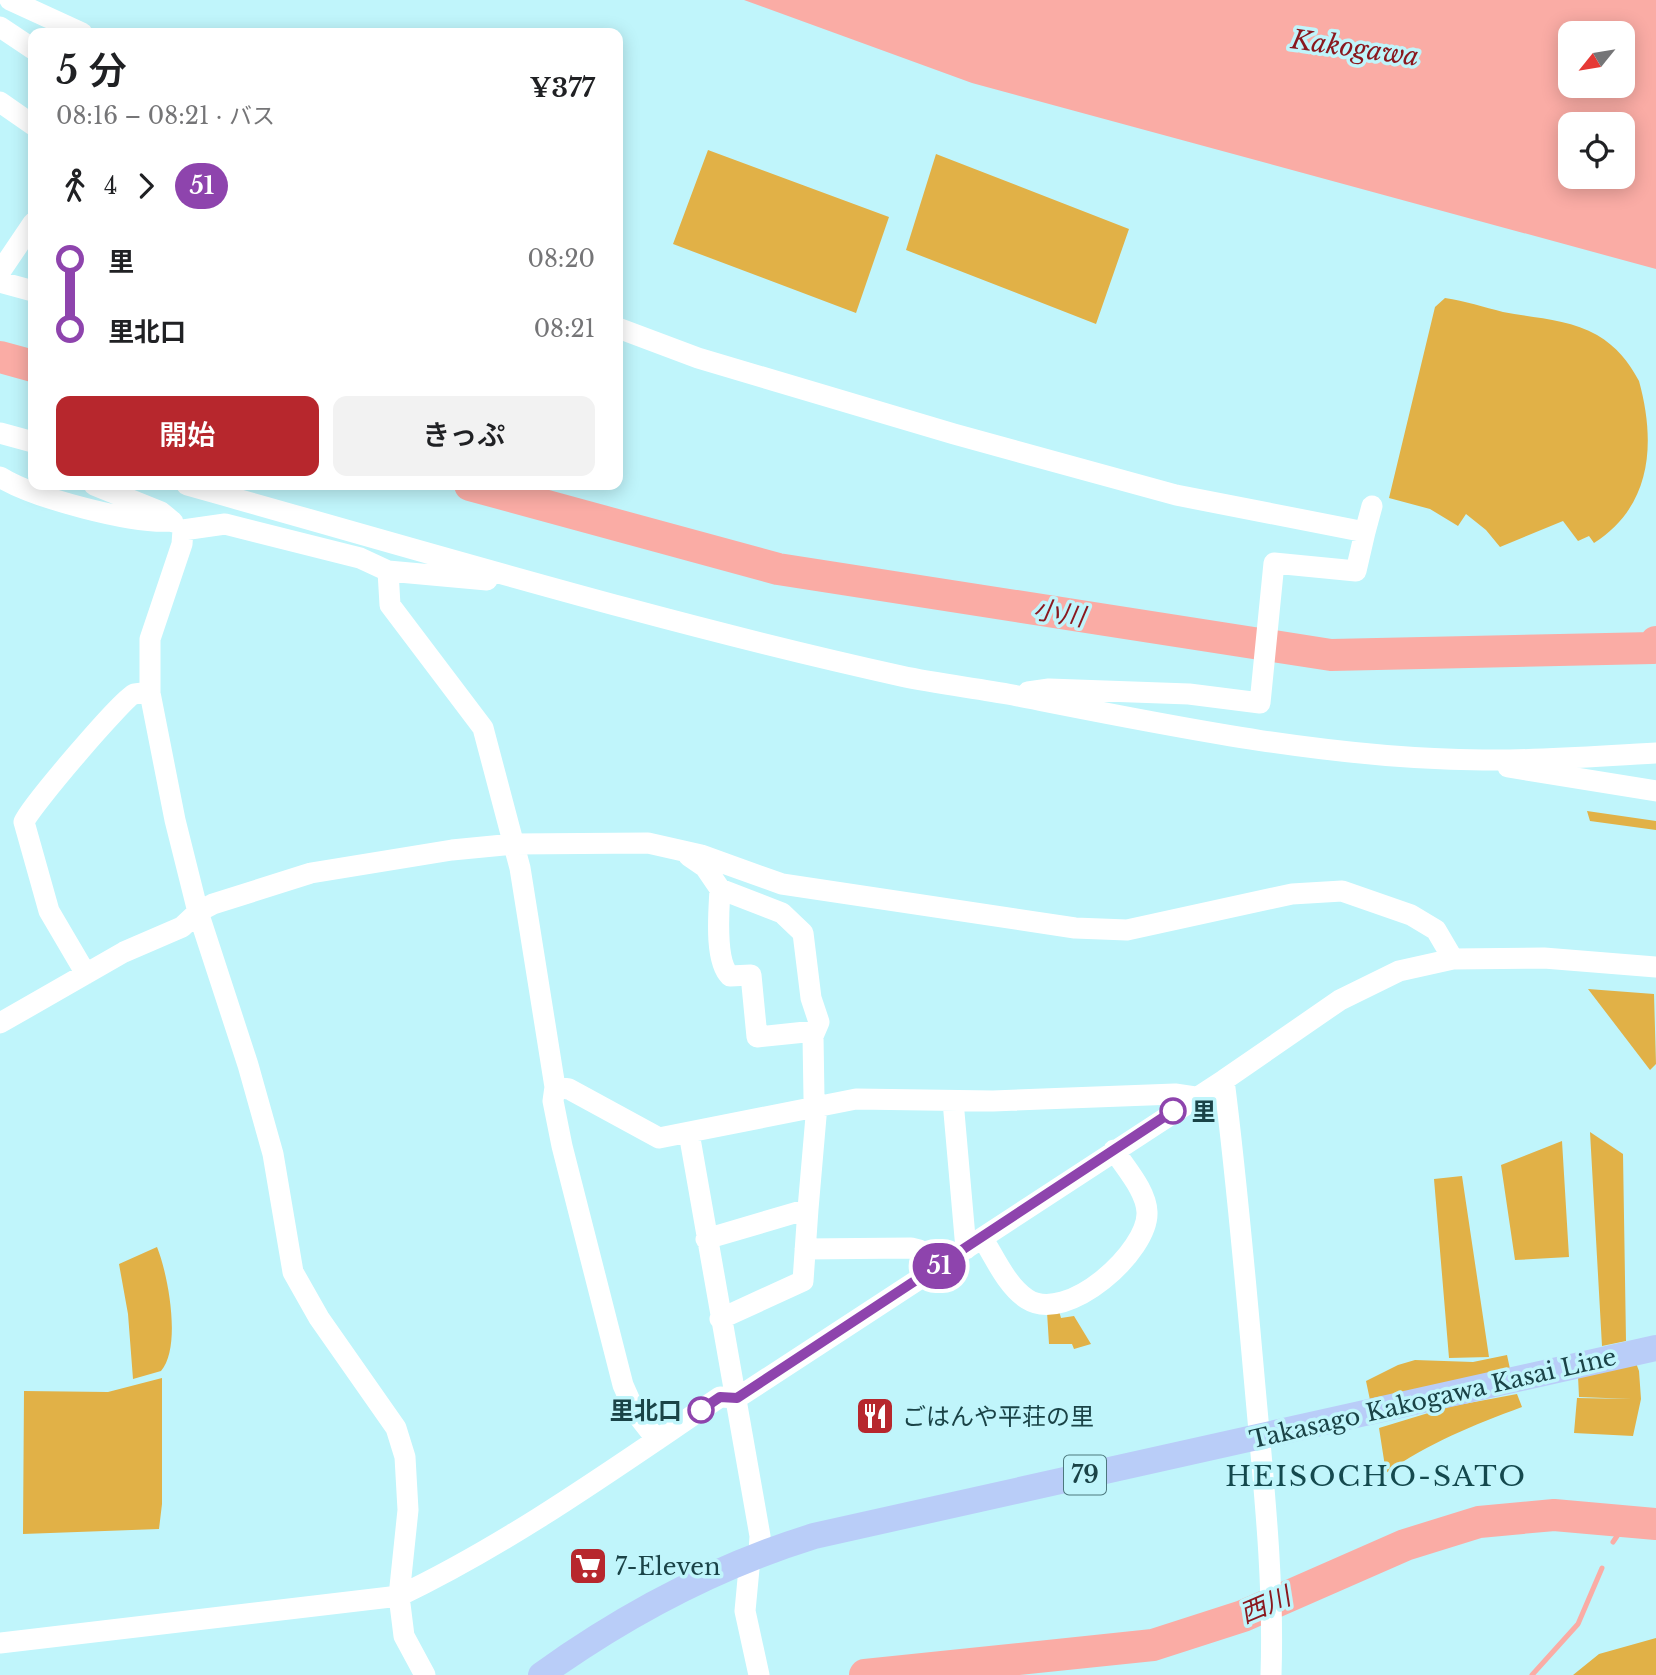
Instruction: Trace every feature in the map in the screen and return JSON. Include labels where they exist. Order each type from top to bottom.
[{"type":"main road","name":"Takasago Kakogawa Kasai Line","points":[[541,1675],[592,1639],[669,1594],[754,1555],[867,1522],[1656,1348]]},
{"type":"street","points":[[10,0],[71,28]]},
{"type":"street","points":[[0,27],[28,46]]},
{"type":"street","points":[[0,102],[28,122]]},
{"type":"street","points":[[0,272],[28,230]]},
{"type":"street","points":[[0,282],[28,290]]},
{"type":"street","points":[[623,329],[698,358],[1176,495],[1365,532]]},
{"type":"street","points":[[0,433],[28,443]]},
{"type":"street","points":[[0,477],[18,488],[151,523],[177,526],[225,524],[360,558],[388,571],[483,580],[509,576]]},
{"type":"street","points":[[106,490],[161,512],[177,526],[182,544],[149,639],[150,693],[175,820],[198,912],[248,1065],[273,1154],[293,1272],[312,1308],[396,1428],[405,1457],[408,1510],[399,1596],[404,1636],[425,1675]]},
{"type":"street","points":[[205,490],[509,576],[905,677],[1226,735],[1372,753],[1482,761],[1656,753]]},
{"type":"street","points":[[1011,695],[1049,689],[1189,694],[1260,703],[1274,563],[1356,571],[1372,506]]},
{"type":"street","points":[[388,571],[390,605],[483,728],[514,844],[530,920],[555,1087],[553,1101],[562,1146],[624,1385],[635,1412],[657,1440]]},
{"type":"street","points":[[86,974],[49,911],[24,822],[52,782],[117,708],[133,694],[150,693]]},
{"type":"street","points":[[1482,761],[1527,772],[1656,791]]},
{"type":"street","points":[[0,1023],[124,952],[182,927],[198,912],[214,904],[312,873],[403,857],[514,844],[648,844],[701,855],[782,884],[1074,928],[1127,930],[1292,894],[1342,891],[1411,915],[1436,930],[1453,959]]},
{"type":"street","points":[[684,853],[705,867],[720,889],[782,913],[799,926],[803,933],[811,998],[818,1022],[815,1031],[814,1098],[817,1105],[803,1281],[720,1319]]},
{"type":"street","points":[[720,889],[719,932],[723,964],[730,976],[751,975],[757,1037],[815,1031]]},
{"type":"street","points":[[0,1643],[399,1596],[439,1577],[542,1515],[720,1397],[737,1398],[1224,1080],[1340,1000],[1399,971],[1453,959],[1544,958],[1656,967]]},
{"type":"street","points":[[1224,1080],[1238,1184],[1270,1557],[1273,1640],[1271,1675]]},
{"type":"street","points":[[555,1087],[569,1089],[659,1138],[856,1099],[953,1101],[1175,1094],[1195,1097]]},
{"type":"street","points":[[953,1101],[974,1244],[1027,1299],[1052,1306],[1079,1297],[1112,1270],[1141,1235],[1147,1209],[1138,1187],[1114,1150]]},
{"type":"street","points":[[689,1133],[760,1536],[754,1555],[745,1611],[759,1674]]},
{"type":"street","points":[[706,1239],[808,1209]]},
{"type":"street","points":[[805,1249],[911,1248],[923,1255],[930,1271]]},
{"type":"shaded area","points":[[708,150],[889,217],[856,313],[673,244]]},
{"type":"shaded area","points":[[936,154],[1129,229],[1096,324],[906,250]]},
{"type":"shaded area","points":[[1445,298],[1503,312],[1563,322],[1586,330],[1616,350],[1635,374],[1639,381],[1647,427],[1645,471],[1628,511],[1594,543],[1589,536],[1578,541],[1563,521],[1500,547],[1486,530],[1466,514],[1458,526],[1430,509],[1389,498],[1435,307]]},
{"type":"shaded area","points":[[1587,811],[1656,821],[1656,830],[1590,821]]},
{"type":"shaded area","points":[[1588,989],[1654,994],[1656,1064],[1650,1070]]},
{"type":"shaded area","points":[[1590,1132],[1623,1154],[1626,1341],[1602,1346]]},
{"type":"shaded area","points":[[1562,1141],[1569,1257],[1515,1260],[1501,1165]]},
{"type":"shaded area","points":[[1462,1176],[1489,1357],[1449,1358],[1434,1179]]},
{"type":"shaded area","points":[[157,1247],[169,1292],[171,1345],[161,1371],[133,1379],[128,1314],[119,1264]]},
{"type":"shaded area","points":[[1059,1311],[1061,1318],[1074,1316],[1091,1344],[1074,1349],[1072,1344],[1049,1344],[1047,1312]]},
{"type":"shaded area","points":[[1507,1355],[1510,1369],[1370,1400],[1366,1381],[1398,1365],[1415,1360],[1473,1362]]},
{"type":"shaded area","points":[[1636,1363],[1641,1399],[1633,1436],[1574,1433],[1577,1398],[1632,1399],[1579,1397],[1578,1376]]},
{"type":"shaded area","points":[[162,1378],[162,1504],[159,1529],[23,1534],[24,1391],[108,1392]]},
{"type":"shaded area","points":[[1517,1394],[1522,1407],[1452,1436],[1386,1473],[1379,1428],[1448,1407]]},
{"type":"shaded area","points":[[1656,1638],[1656,1675],[1573,1675],[1599,1654]]},
{"type":"water","name":"Kakogawa","points":[[744,0],[1656,0],[1656,269],[972,83]]},
{"type":"waterway","name":"小川","points":[[0,357],[28,365]]},
{"type":"waterway","name":"小川","points":[[488,490],[778,569],[1331,655],[1653,648],[1656,642]]},
{"type":"waterway","name":"西川","points":[[865,1675],[1153,1645],[1243,1616],[1405,1545],[1479,1522],[1554,1515],[1656,1524]]},
{"type":"waterway","points":[[1613,1542],[1628,1520]]},
{"type":"waterway","points":[[1532,1675],[1578,1624],[1602,1568]]},
{"type":"bus line","name":"51","points":[[701,1410],[720,1397],[737,1398],[983,1239],[1173,1111]]},
{"type":"place","name":"里","points":[[1173,1111]]},
{"type":"place","name":"里北口","points":[[701,1410]]},
{"type":"place","name":"ごはんや平荘の里","points":[[875,1416]]},
{"type":"place","name":"7-Eleven","points":[[588,1566]]},
{"type":"district","name":"HEISOCHO-SATO","points":[[1376,1476]]}]
